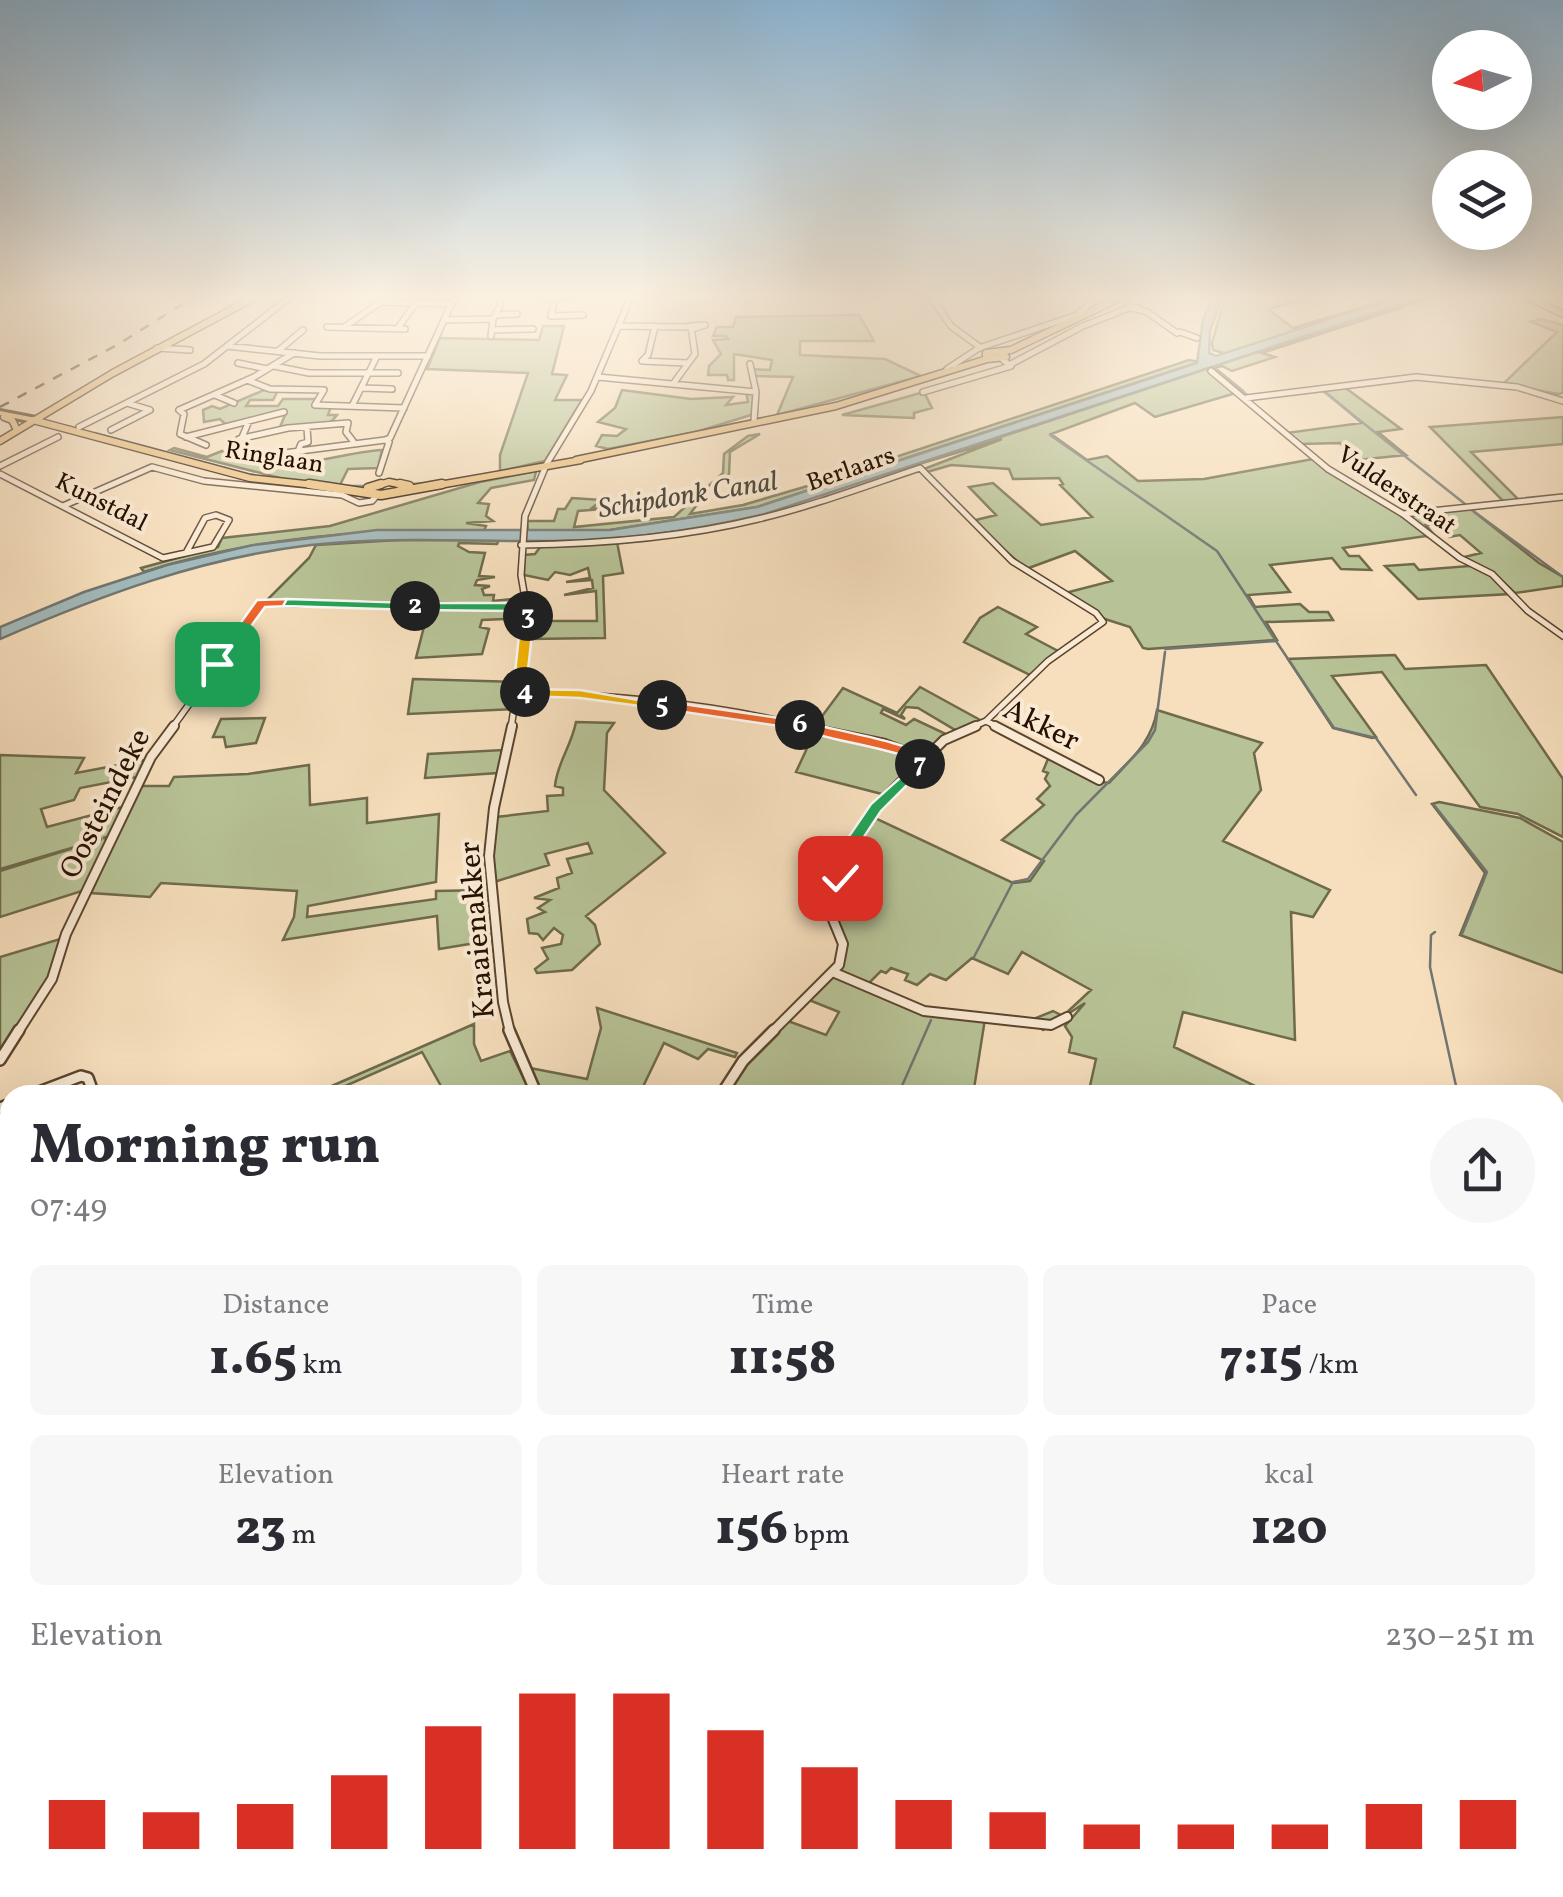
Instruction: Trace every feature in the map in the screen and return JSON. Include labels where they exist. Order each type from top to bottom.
[{"type":"highway","name":"Ringlaan","points":[[1,415],[37,419]]},
{"type":"highway","name":"Ringlaan","points":[[1,415],[37,419]]},
{"type":"main road","points":[[0,443],[98,383]]},
{"type":"main road","points":[[378,492],[500,476],[581,460],[803,414],[919,383]]},
{"type":"main road","points":[[1,415],[13,422],[17,432]]},
{"type":"main road","points":[[20,417],[37,419]]},
{"type":"main road","name":"Ringlaan","points":[[37,419],[51,427],[262,481],[378,492]]},
{"type":"main road","points":[[17,432],[51,427]]},
{"type":"main road","points":[[544,467],[581,460]]},
{"type":"street","points":[[78,427],[168,383]]},
{"type":"street","points":[[206,446],[180,434],[184,414],[180,410],[240,383]]},
{"type":"street","points":[[252,383],[270,390],[324,390],[315,406],[403,406]]},
{"type":"street","points":[[352,406],[363,383]]},
{"type":"street","points":[[378,473],[388,440],[415,383]]},
{"type":"street","points":[[522,544],[528,503],[544,467],[595,383]]},
{"type":"street","points":[[657,383],[756,392]]},
{"type":"street","points":[[754,383],[754,420]]},
{"type":"street","points":[[924,392],[950,383]]},
{"type":"street","name":"Vulderstraat","points":[[1227,383],[1328,470],[1404,514],[1442,546],[1492,574],[1528,611],[1563,636]]},
{"type":"street","points":[[1246,398],[1371,383]]},
{"type":"street","points":[[1472,383],[1561,397]]},
{"type":"street","points":[[360,388],[392,389]]},
{"type":"street","points":[[213,395],[234,402]]},
{"type":"street","points":[[111,430],[150,410],[127,402]]},
{"type":"street","points":[[186,437],[284,412]]},
{"type":"street","points":[[239,439],[249,420]]},
{"type":"street","points":[[239,439],[348,423],[346,432],[353,441]]},
{"type":"street","points":[[297,454],[301,444],[308,442],[307,428]]},
{"type":"street","points":[[0,466],[58,437]]},
{"type":"street","points":[[239,439],[257,453],[297,454],[353,441],[388,440]]},
{"type":"street","points":[[63,506],[152,467],[200,480],[336,495],[360,505],[374,504],[378,492]]},
{"type":"street","name":"Berlaars","points":[[522,544],[632,540],[714,529],[794,510],[920,468],[1012,561],[1096,613],[1104,622],[1098,630],[1048,661],[986,720]]},
{"type":"street","name":"Kunstdal","points":[[0,474],[163,558],[185,554]]},
{"type":"street","points":[[1404,514],[1563,497]]},
{"type":"street","points":[[205,518],[229,520],[212,547],[185,554],[205,518]]},
{"type":"street","name":"Kraaienakker","points":[[522,544],[521,576],[528,607],[519,692],[494,808],[489,856],[503,1002],[508,1028],[533,1085]]},
{"type":"street","name":"Oosteindeke","points":[[0,1060],[52,979],[66,934],[150,757],[262,603],[528,607]]},
{"type":"street","points":[[519,692],[580,694],[774,719],[830,736],[885,744],[925,759]]},
{"type":"street","name":"Akker","points":[[835,973],[843,944],[827,905],[838,884],[841,861],[876,807],[944,740],[986,720],[1099,780]]},
{"type":"street","points":[[727,1085],[743,1061],[835,973],[930,1012],[1051,1025],[1067,1017]]},
{"type":"street","points":[[57,1085],[81,1076],[88,1078],[90,1085]]},
{"type":"green space","points":[[525,383],[563,383],[555,400],[582,400],[545,461],[500,471],[500,455]]},
{"type":"green space","points":[[791,383],[897,383],[777,415]]},
{"type":"green space","points":[[1121,383],[1136,383],[757,507],[610,530],[528,533],[527,521],[554,521],[558,509],[565,509],[572,498],[602,500],[592,508],[603,509],[578,511],[574,527],[674,517],[723,473],[724,454],[748,436],[760,434],[730,452],[729,474],[705,494],[690,514],[743,505]]},
{"type":"green space","points":[[1165,383],[1233,383],[1243,391],[1155,417],[1135,403],[1051,434],[1087,460],[1107,456],[1138,481],[1204,479],[1313,459],[1404,516],[1468,507],[1563,577],[1563,586],[1515,593],[1502,581],[1510,594],[1418,599],[1385,566],[1414,564],[1419,570],[1470,566],[1464,557],[1481,553],[1460,535],[1449,537],[1435,524],[1426,525],[1435,536],[1433,539],[1426,536],[1343,548],[1349,556],[1359,556],[1371,570],[1341,569],[1332,558],[1270,565],[1290,592],[1248,595],[1255,607],[1300,604],[1309,612],[1328,612],[1333,620],[1266,622],[1277,640],[1148,649],[1143,648],[1130,627],[1105,619],[1065,593],[1112,581],[1075,551],[1026,569],[972,521],[996,515],[969,487],[993,483],[1041,525],[1092,517],[1060,485],[1063,484],[1059,478],[1013,479],[1009,469],[951,465],[927,472],[924,469],[1002,439],[919,464]]},
{"type":"green space","points":[[1563,383],[1563,393],[1558,394],[1503,384]]},
{"type":"green space","points":[[1343,386],[1401,429],[1378,432],[1406,455],[1357,460],[1340,443],[1300,444],[1286,433],[1362,423],[1322,389]]},
{"type":"green space","points":[[264,390],[277,392],[273,400],[250,400],[246,406],[278,406],[283,399],[317,399],[313,406],[331,407],[328,415],[337,415],[326,425],[312,428],[280,427],[285,415],[265,415],[226,425],[220,419],[204,422],[203,410],[212,406],[220,409]]},
{"type":"green space","points":[[622,390],[691,399],[733,397],[726,405],[748,402],[746,392],[754,394],[754,414],[696,432],[608,449],[596,446],[602,435],[617,436],[626,429],[598,422],[615,408]]},
{"type":"green space","points":[[924,392],[932,408],[914,413],[914,418],[842,415]]},
{"type":"green space","points":[[1563,417],[1563,444],[1471,452],[1518,499],[1503,501],[1430,427]]},
{"type":"green space","points":[[170,450],[207,457],[222,451],[260,465],[280,466],[382,450],[378,468],[348,469],[340,485],[296,482]]},
{"type":"green space","points":[[536,471],[534,480],[491,488],[478,503],[489,504],[486,516],[493,521],[466,523],[486,526],[484,531],[312,537],[228,550],[144,572],[141,568],[218,547],[222,538],[330,526],[480,482]]},
{"type":"green space","points":[[499,540],[497,544],[458,546],[469,552],[485,553],[479,576],[495,577],[477,580],[475,585],[490,586],[482,589],[484,595],[494,595],[493,601],[521,598],[522,605],[267,600],[309,558],[316,545]]},
{"type":"green space","points":[[617,542],[623,573],[603,576],[605,638],[529,639],[531,621],[597,621],[596,591],[564,595],[593,588],[592,580],[566,582],[590,578],[588,568],[570,575],[555,572],[548,580],[524,575],[524,555],[535,554],[541,546]]},
{"type":"green space","points":[[429,607],[525,608],[524,618],[482,620],[480,627],[489,629],[482,654],[416,658]]},
{"type":"green space","points":[[998,607],[1037,627],[1026,634],[1058,651],[1030,675],[964,642],[980,618]]},
{"type":"green space","points":[[1395,655],[1405,669],[1486,665],[1563,779],[1563,837],[1518,814],[1480,807],[1382,672],[1332,676],[1376,737],[1372,738],[1333,728],[1288,659]]},
{"type":"green space","points":[[413,679],[517,682],[513,709],[408,714]]},
{"type":"green space","points":[[920,687],[982,721],[957,731],[918,708],[906,707],[901,715],[905,719],[883,709],[881,713],[906,725],[914,719],[948,735],[923,755],[814,727],[843,688],[897,713]]},
{"type":"green space","points":[[1157,710],[1262,743],[1254,753],[1261,790],[1223,841],[1330,890],[1313,917],[1291,912],[1295,1040],[1183,1012],[1174,1047],[1253,1085],[1090,1085],[1096,1059],[1069,1052],[1072,1037],[1065,1026],[1085,1003],[1043,1030],[1031,1020],[1053,1011],[1063,1016],[1091,990],[1022,952],[1008,974],[972,958],[946,980],[930,974],[917,985],[905,980],[908,974],[891,968],[886,973],[881,971],[867,985],[841,971],[845,940],[831,900],[842,883],[844,861],[873,817],[1013,883],[1030,881],[1044,861],[1002,840],[1044,805],[1037,799],[1050,786],[1045,779],[1048,773],[1043,771],[1050,754],[1095,781],[1109,783],[1133,758]]},
{"type":"green space","points":[[265,718],[256,743],[226,747],[224,737],[213,737],[221,719]]},
{"type":"green space","points":[[576,722],[614,723],[607,733],[604,790],[665,853],[586,916],[595,925],[600,944],[572,970],[537,973],[535,969],[548,959],[542,948],[561,944],[563,935],[554,928],[543,940],[538,934],[529,933],[527,919],[545,912],[538,908],[550,900],[534,898],[559,888],[557,878],[572,873],[567,859],[592,853],[588,843],[545,854],[549,865],[494,882],[496,817],[548,811],[547,796],[563,795],[563,788],[555,786],[556,778]]},
{"type":"green space","points":[[815,731],[884,745],[920,759],[886,795],[796,772]]},
{"type":"green space","points":[[503,750],[498,773],[425,778],[428,754]]},
{"type":"green space","points":[[0,755],[84,758],[76,773],[145,760],[137,777],[80,788],[74,800],[41,809],[47,827],[122,807],[110,836],[103,838],[109,839],[85,890],[0,917],[0,871],[102,839],[0,869]]},
{"type":"green space","points":[[309,765],[310,805],[367,798],[367,823],[439,814],[436,882],[308,906],[307,917],[436,899],[436,891],[488,890],[494,940],[439,949],[437,916],[283,940],[294,917],[297,891],[161,883],[150,897],[91,893],[139,786],[169,786],[174,777],[248,774]]},
{"type":"green space","points":[[1439,802],[1520,818],[1563,842],[1563,973],[1460,935],[1485,873],[1432,804]]},
{"type":"green space","points":[[60,939],[49,976],[0,1054],[0,957]]},
{"type":"green space","points":[[833,976],[929,1015],[985,1019],[975,1085],[730,1085],[745,1061],[788,1021],[826,1035],[839,1012],[809,1000]]},
{"type":"green space","points":[[597,1008],[737,1053],[735,1057],[708,1049],[698,1059],[664,1043],[644,1085],[538,1085],[530,1068],[587,1079],[601,1028]]},
{"type":"green space","points":[[474,1024],[474,1044],[481,1061],[510,1051],[527,1085],[440,1085],[422,1052],[348,1085],[334,1085]]},
{"type":"water","points":[[1137,383],[1164,383],[765,514],[634,537],[372,541],[270,551],[152,580],[0,639],[0,627],[84,592],[167,565],[253,545],[377,530],[610,530],[757,507]]},
{"type":"waterway","points":[[1229,383],[1249,396]]},
{"type":"waterway","points":[[1530,389],[1557,395]]},
{"type":"waterway","points":[[1323,391],[1465,504]]},
{"type":"waterway","points":[[95,433],[256,476]]},
{"type":"waterway","points":[[1050,435],[1217,551],[1276,641]]},
{"type":"waterway","points":[[413,484],[430,483]]},
{"type":"waterway","points":[[344,486],[366,486]]},
{"type":"waterway","points":[[1472,510],[1563,577]]},
{"type":"waterway","points":[[1165,649],[1276,641]]},
{"type":"waterway","points":[[1276,641],[1334,728],[1376,738],[1416,795]]},
{"type":"waterway","points":[[974,957],[1013,882],[1028,879],[1076,815],[1148,742],[1155,730],[1165,652]]},
{"type":"waterway","points":[[1434,805],[1487,872],[1462,934]]},
{"type":"waterway","points":[[1435,932],[1431,935],[1430,967],[1456,1085]]},
{"type":"waterway","points":[[902,1085],[931,1020]]},
{"type":"railway","points":[[0,407],[46,383]]},
{"type":"route","points":[[217,664],[262,603],[528,607],[519,692],[580,694],[774,719],[830,736],[885,744],[925,759],[869,816],[841,861],[840,878]]},
{"type":"water label","name":"Schipdonk Canal","points":[[688,496]]}]
